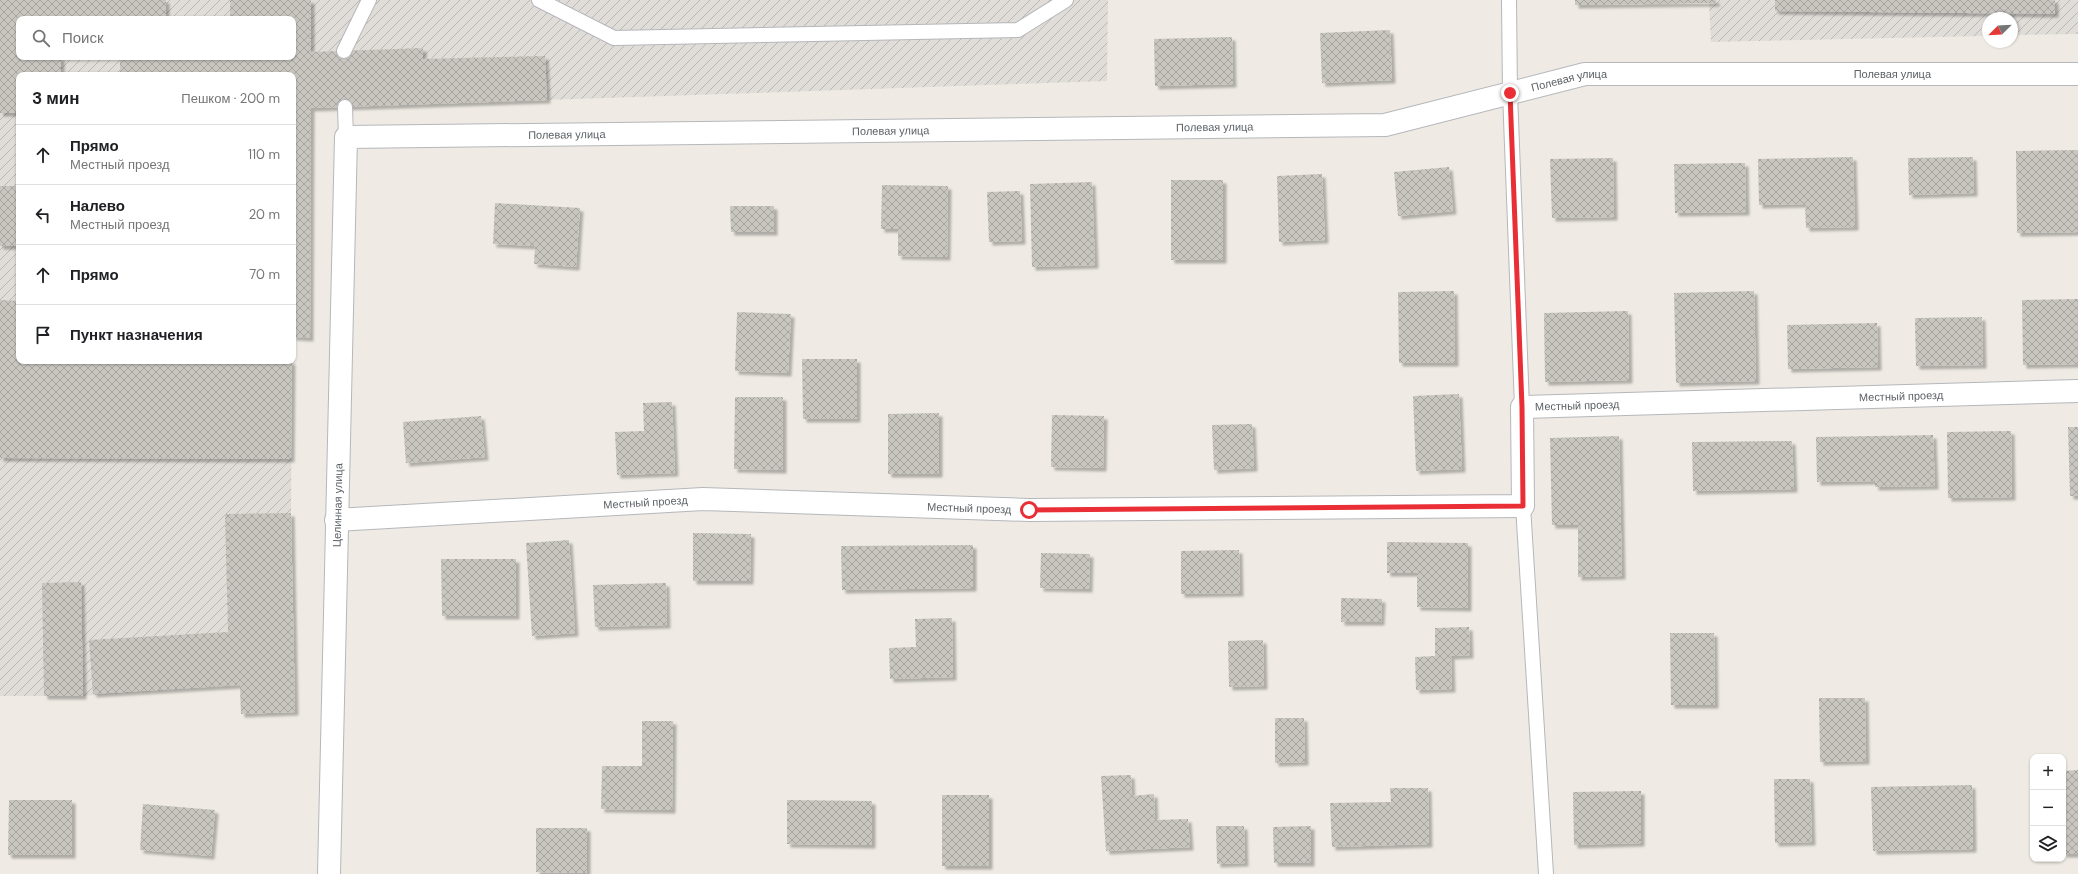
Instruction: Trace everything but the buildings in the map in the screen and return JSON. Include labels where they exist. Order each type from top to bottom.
[{"type":"street","name":"Полевая улица","points":[[346,137],[1385,125],[1585,74],[2078,74]]},
{"type":"street","name":"Целинная улица","points":[[328,874],[346,137]]},
{"type":"street","name":"Местный проезд","points":[[336,520],[703,499],[1029,510],[1523,506],[1522,407],[2078,391]]},
{"type":"lane","points":[[344,51],[370,0]]},
{"type":"lane","points":[[539,0],[614,38],[1018,30],[1066,0]]},
{"type":"lane","points":[[1509,0],[1510,93],[1522,407]]},
{"type":"lane","points":[[345,107],[346,137]]},
{"type":"lane","points":[[1523,506],[1546,874]]},
{"type":"shaded area","points":[[0,0],[1108,0],[1107,81],[311,108],[310,338],[296,337],[296,72],[16,72],[16,364],[292,364],[291,513],[241,714],[240,685],[83,696],[0,696]]},
{"type":"shaded area","points":[[1575,0],[2078,0],[2078,34],[2018,35],[2018,12],[1982,12],[1982,36],[1711,42],[1709,3],[1575,5]]},
{"type":"route","points":[[1029,510],[1523,506],[1522,407],[1510,93]]}]
